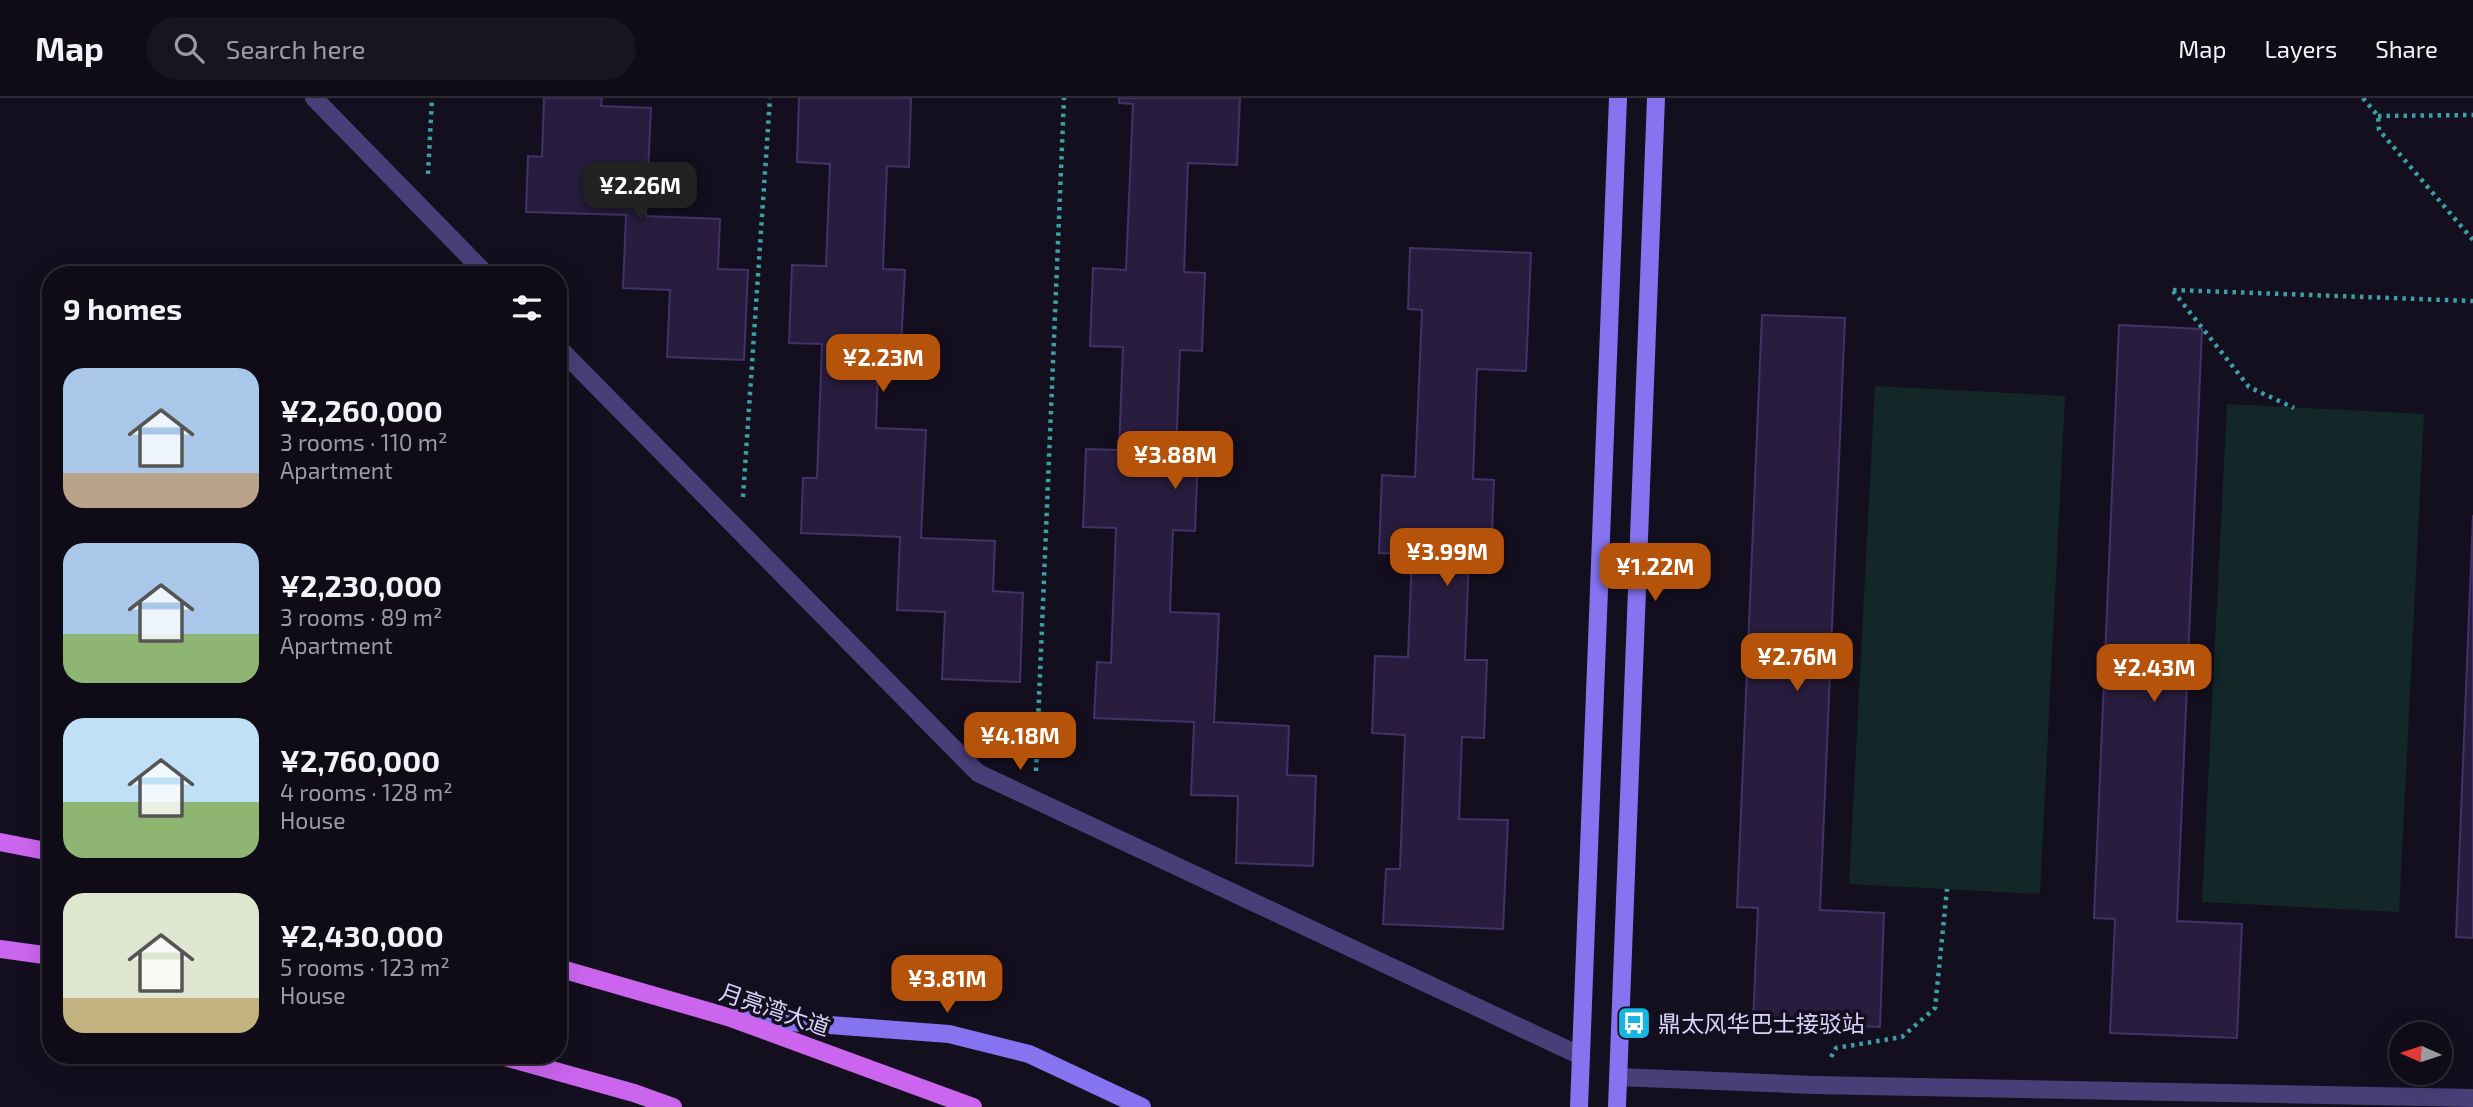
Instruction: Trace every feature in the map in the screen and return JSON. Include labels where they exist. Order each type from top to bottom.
[{"type":"main road","points":[[0,842],[42,850]]},
{"type":"main road","points":[[0,949],[42,955]]},
{"type":"main road","points":[[0,962],[42,957]]},
{"type":"main road","name":"月亮湾大道","points":[[567,971],[727,1017],[973,1107]]},
{"type":"main road","points":[[530,1064],[634,1093],[673,1107]]},
{"type":"street","points":[[314,98],[478,266]]},
{"type":"street","points":[[1579,1107],[1618,98]]},
{"type":"street","points":[[1617,1107],[1656,98]]},
{"type":"street","points":[[567,356],[978,773],[1581,1056]]},
{"type":"street","points":[[727,1017],[949,1034],[1029,1055],[1142,1107]]},
{"type":"street","points":[[1618,1077],[1814,1085],[2473,1098]]},
{"type":"path","points":[[426,214],[432,98]]},
{"type":"path","points":[[741,532],[770,98]]},
{"type":"path","points":[[1034,800],[1063,98]]},
{"type":"path","points":[[2363,98],[2378,116],[2379,130],[2473,240]]},
{"type":"path","points":[[2378,116],[2473,115]]},
{"type":"path","points":[[2294,408],[2249,387],[2173,290],[2473,300]]},
{"type":"path","points":[[1814,1085],[1836,1048],[1902,1037],[1934,1008],[1947,889]]},
{"type":"green space","points":[[1875,386],[2065,396],[2040,894],[1849,884]]},
{"type":"green space","points":[[2227,404],[2424,414],[2399,912],[2202,902]]},
{"type":"building","points":[[544,98],[602,98],[601,106],[651,108],[646,216],[720,219],[718,269],[748,270],[744,360],[667,357],[670,290],[623,288],[626,215],[526,212],[528,156],[542,157]]},
{"type":"building","points":[[799,98],[911,98],[909,167],[887,166],[883,269],[905,270],[901,347],[879,346],[876,428],[926,430],[921,538],[995,541],[993,591],[1023,593],[1020,682],[942,679],[945,612],[897,610],[900,537],[801,533],[803,478],[817,478],[822,344],[789,343],[792,265],[826,266],[830,164],[797,162]]},
{"type":"building","points":[[1119,98],[1240,98],[1237,165],[1188,163],[1184,272],[1205,273],[1202,351],[1180,350],[1176,453],[1198,454],[1195,531],[1173,530],[1170,612],[1219,614],[1214,722],[1289,726],[1287,775],[1316,776],[1313,866],[1236,863],[1238,796],[1191,795],[1194,722],[1094,718],[1097,662],[1111,663],[1116,528],[1083,527],[1086,449],[1119,450],[1123,347],[1090,346],[1093,268],[1126,270],[1133,104],[1119,103]]},
{"type":"building","points":[[1410,248],[1531,253],[1526,371],[1477,369],[1473,479],[1494,480],[1491,558],[1469,556],[1465,660],[1487,660],[1484,738],[1462,737],[1459,819],[1508,820],[1503,929],[1383,924],[1386,869],[1400,869],[1405,735],[1372,733],[1375,656],[1408,657],[1412,554],[1379,553],[1382,475],[1415,477],[1422,310],[1408,309]]},
{"type":"building","points":[[1762,315],[1845,318],[1820,910],[1884,913],[1880,1027],[1753,1022],[1758,908],[1737,907]]},
{"type":"building","points":[[2119,325],[2202,329],[2177,921],[2242,924],[2237,1038],[2110,1033],[2115,919],[2094,918]]},
{"type":"building","points":[[2473,515],[2473,938],[2456,937]]},
{"type":"place","name":"鼎太风华巴士接驳站","points":[[1634,1023]]}]
